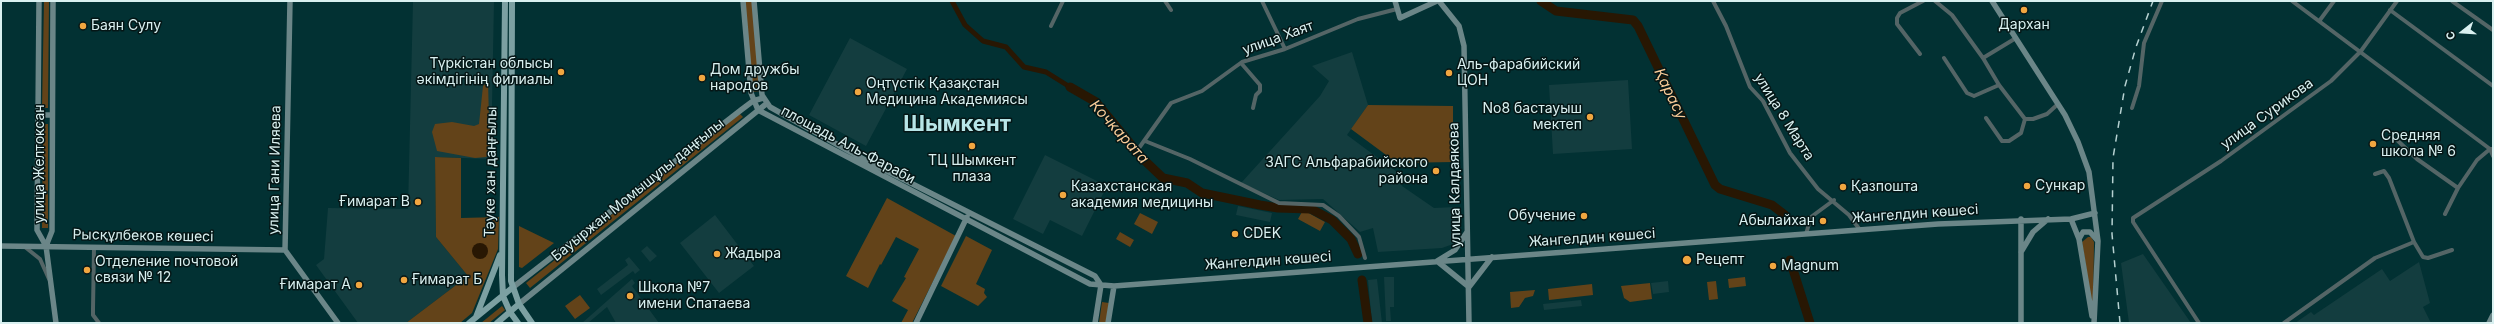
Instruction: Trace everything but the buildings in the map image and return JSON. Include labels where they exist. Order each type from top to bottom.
[{"type":"main road","name":"улица Желтоксан","points":[[39,1],[37,230],[46,246]]},
{"type":"main road","name":"улица Желтоксан","points":[[46,246],[52,231],[53,1]]},
{"type":"main road","name":"улица Гани Иляева","points":[[290,1],[285,250],[338,323]]},
{"type":"main road","name":"Тәуке хан даңғылы","points":[[504,1],[502,248],[504,296],[509,313],[518,323]]},
{"type":"main road","name":"Тәуке хан даңғылы","points":[[512,1],[511,281],[512,288],[519,304],[532,323]]},
{"type":"main road","points":[[743,1],[753,101],[758,110]]},
{"type":"main road","points":[[753,101],[764,101],[754,1]]},
{"type":"main road","points":[[1395,1],[1400,18],[1438,1]]},
{"type":"main road","name":"улица Калдаякова","points":[[1438,1],[1459,26],[1464,46],[1469,323]]},
{"type":"main road","points":[[1992,1],[2058,104],[2078,142],[2089,172],[2098,241],[2093,323]]},
{"type":"main road","name":"Бауыржан Момышұлы даңғылы","points":[[512,288],[753,101]]},
{"type":"main road","name":"Бауыржан Момышұлы даңғылы","points":[[519,304],[526,296],[758,110],[764,101]]},
{"type":"main road","name":"площадь Аль-Фараби","points":[[764,101],[865,160],[1094,276],[1101,285]]},
{"type":"main road","name":"площадь Аль-Фараби","points":[[758,110],[1090,284],[1114,286]]},
{"type":"main road","points":[[38,115],[52,115]]},
{"type":"main road","points":[[916,323],[969,213]]},
{"type":"main road","name":"Жангелдин көшесі","points":[[1114,286],[1860,230],[2022,220],[2072,219],[2095,213]]},
{"type":"main road","points":[[2021,252],[2033,232],[2048,219]]},
{"type":"main road","points":[[2072,219],[2079,239],[2093,323]]},
{"type":"main road","points":[[2021,323],[2022,220]]},
{"type":"main road","points":[[1468,232],[1455,250],[1437,261],[1469,287],[1492,257]]},
{"type":"main road","points":[[2079,239],[2083,232],[2090,232],[2098,241]]},
{"type":"main road","name":"Рысқұлбеков көшесі","points":[[1,246],[285,250]]},
{"type":"main road","points":[[46,246],[56,323]]},
{"type":"main road","points":[[476,317],[494,275],[502,248]]},
{"type":"main road","points":[[1095,323],[1101,285]]},
{"type":"main road","points":[[1108,323],[1114,286]]},
{"type":"main road","points":[[469,323],[512,288]]},
{"type":"main road","points":[[498,323],[519,304]]},
{"type":"main road","points":[[2489,323],[2493,315]]},
{"type":"street","points":[[1051,26],[1063,1]]},
{"type":"street","points":[[1165,1],[1172,10]]},
{"type":"street","points":[[1262,1],[1285,49]]},
{"type":"street","name":"улица 8 Марта","points":[[1713,1],[1726,26],[1750,87],[1763,101],[1790,153],[1818,189],[1834,200],[1849,215],[1860,230]]},
{"type":"street","points":[[1920,54],[1897,24],[1897,18],[1900,13],[1913,3],[1923,1]]},
{"type":"street","points":[[1934,1],[1952,15],[1983,58],[1999,85],[2025,119]]},
{"type":"street","points":[[2132,108],[2139,86],[2144,43],[2162,1]]},
{"type":"street","points":[[2292,1],[2320,20],[2492,149],[2493,156]]},
{"type":"street","points":[[2320,20],[2334,1]]},
{"type":"street","name":"улица Сурикова","points":[[2199,323],[2133,222],[2136,214],[2221,161],[2331,81],[2361,51],[2397,1]]},
{"type":"street","points":[[2452,1],[2493,30]]},
{"type":"street","name":"улица Хаят","points":[[1139,148],[1171,103],[1202,91],[1240,63],[1285,49],[1358,19],[1397,9]]},
{"type":"street","points":[[2390,10],[2493,86]]},
{"type":"street","points":[[1983,58],[2016,38]]},
{"type":"street","points":[[1944,58],[1967,93],[1974,96],[1999,85]]},
{"type":"street","points":[[1240,63],[1260,85],[1260,91],[1256,95],[1254,108]]},
{"type":"street","points":[[2025,119],[2033,119],[2047,114],[2058,104]]},
{"type":"street","points":[[1986,118],[2002,141],[2009,141],[2021,133],[2025,119]]},
{"type":"street","points":[[2396,139],[2417,159],[2458,188]]},
{"type":"street","points":[[1145,141],[1190,159],[1279,203],[1323,205],[1339,216],[1358,237],[1365,258]]},
{"type":"street","points":[[2445,214],[2458,188],[2477,160],[2492,149]]},
{"type":"street","points":[[2375,174],[2384,171],[2389,178],[2414,242],[2423,257],[2428,258],[2452,250]]},
{"type":"street","points":[[1806,234],[1811,217],[1834,200]]},
{"type":"street","points":[[2284,323],[2375,258],[2414,242]]},
{"type":"street","points":[[23,246],[32,251],[40,259],[51,282]]},
{"type":"street","points":[[94,247],[93,315],[99,323]]},
{"type":"shaded area","points":[[44,1],[49,1],[48,108],[42,108]]},
{"type":"shaded area","points":[[413,1],[494,1],[491,159],[435,157],[436,237],[468,276],[406,323],[358,323],[316,265],[324,259],[328,208],[408,209]]},
{"type":"shaded area","points":[[744,1],[753,1],[761,91],[753,92]]},
{"type":"shaded area","name":"Оңтүстік Қазақстан Медицина Академиясы","points":[[850,38],[907,69],[866,146],[809,115]]},
{"type":"shaded area","points":[[1352,52],[1368,105],[1347,135],[1397,172],[1402,186],[1434,208],[1455,207],[1456,243],[1442,248],[1378,252],[1373,228],[1360,232],[1323,199],[1279,200],[1241,183],[1320,96],[1329,81],[1312,66]]},
{"type":"shaded area","points":[[488,80],[489,121],[492,143],[490,153],[486,157],[475,158],[437,151],[432,132],[435,124],[452,122],[474,126],[479,124],[483,86]]},
{"type":"shaded area","name":"No8 бастауыш мектеп","points":[[1628,80],[1632,149],[1553,154],[1549,85]]},
{"type":"shaded area","points":[[1368,105],[1453,106],[1453,162],[1397,163],[1351,129]]},
{"type":"shaded area","points":[[739,113],[743,117],[530,288],[526,283]]},
{"type":"shaded area","points":[[43,124],[48,124],[48,228],[42,228]]},
{"type":"shaded area","name":"Казахстанская академия медицины","points":[[1045,155],[1107,186],[1082,236],[1050,220],[1043,234],[1013,219]]},
{"type":"shaded area","points":[[435,157],[461,158],[461,218],[499,217],[498,249],[472,313],[460,323],[406,323],[468,276],[436,237]]},
{"type":"shaded area","points":[[887,198],[956,236],[912,323],[901,323],[908,310],[892,301],[906,278],[904,277],[919,249],[896,237],[868,288],[846,276]]},
{"type":"shaded area","points":[[1238,206],[1272,213],[1270,222],[1236,215]]},
{"type":"shaded area","points":[[1303,210],[1325,222],[1320,231],[1298,219]]},
{"type":"shaded area","points":[[1140,213],[1158,222],[1152,234],[1134,224]]},
{"type":"shaded area","name":"Жадыра","points":[[715,215],[754,266],[719,293],[680,243]]},
{"type":"shaded area","points":[[519,226],[554,243],[522,268],[519,267]]},
{"type":"shaded area","points":[[1120,232],[1134,240],[1130,247],[1116,239]]},
{"type":"shaded area","points":[[966,236],[992,250],[976,284],[985,289],[984,293],[987,297],[978,306],[941,286]]},
{"type":"shaded area","points":[[2088,237],[2091,237],[2094,242],[2093,311],[2082,242]]},
{"type":"shaded area","points":[[480,243],[486,245],[488,251],[486,257],[480,259],[474,257],[472,251],[474,245]]},
{"type":"shaded area","points":[[647,246],[657,256],[650,262],[641,251]]},
{"type":"shaded area","points":[[2143,254],[2191,323],[2129,323],[2121,263]]},
{"type":"shaded area","points":[[629,257],[640,270],[635,274],[633,271],[601,295],[597,289],[628,265],[625,260]]},
{"type":"shaded area","points":[[2419,262],[2430,303],[2423,307],[2431,323],[2295,323],[2311,312],[2314,315],[2382,269],[2390,281]]},
{"type":"shaded area","points":[[1384,277],[1394,277],[1394,307],[1390,307],[1391,321],[1386,321]]},
{"type":"shaded area","points":[[1745,277],[1746,286],[1729,288],[1728,279]]},
{"type":"shaded area","name":"Школа №7 имени Спатаева","points":[[632,279],[635,283],[632,286],[659,323],[616,323],[607,307],[588,323],[582,323]]},
{"type":"shaded area","points":[[1377,279],[1382,323],[1372,323],[1368,280]]},
{"type":"shaded area","points":[[1668,281],[1669,292],[1653,294],[1651,283]]},
{"type":"shaded area","points":[[1716,281],[1718,299],[1709,300],[1707,282]]},
{"type":"shaded area","points":[[1650,283],[1652,299],[1630,302],[1624,298],[1621,286]]},
{"type":"shaded area","points":[[1592,284],[1593,295],[1549,300],[1548,289]]},
{"type":"shaded area","points":[[1535,290],[1533,296],[1525,298],[1519,307],[1511,308],[1510,292]]},
{"type":"shaded area","points":[[580,295],[590,308],[575,319],[565,306]]},
{"type":"shaded area","points":[[1581,300],[1582,306],[1544,310],[1543,304]]},
{"type":"shaded area","points":[[1102,302],[1109,303],[1106,323],[1099,323]]},
{"type":"shaded area","points":[[502,306],[505,310],[489,323],[481,323]]},
{"type":"waterway","points":[[952,1],[965,25],[983,41],[1006,47],[1024,67],[1046,72],[1070,87]]},
{"type":"waterway","name":"Қарасу","points":[[1541,1],[1556,11],[1633,20],[1638,26],[1715,185],[1720,189],[1772,205],[1785,215]]},
{"type":"waterway","name":"Кочкарата","points":[[1070,87],[1096,102],[1143,159],[1163,178],[1187,183],[1202,193],[1278,208],[1311,209],[1332,220],[1351,239],[1358,254]]},
{"type":"waterway","name":"Қарасу","points":[[1790,260],[1810,323]]},
{"type":"waterway","name":"Кочкарата","points":[[1362,280],[1368,323]]},
{"type":"railway","points":[[2120,323],[2112,234],[2113,158],[2125,86],[2136,47],[2153,1]]},
{"type":"place","name":"Дархан","points":[[2024,10]]},
{"type":"place","name":"Баян Сулу","points":[[83,26]]},
{"type":"place","name":"Түркістан облысы әкімдігінің филиалы","points":[[561,72]]},
{"type":"place","name":"Аль-фарабийский ЦОН","points":[[1449,73]]},
{"type":"place","name":"Дом дружбы народов","points":[[702,78]]},
{"type":"place","name":"Оңтүстік Қазақстан Медицина Академиясы","points":[[858,92]]},
{"type":"place","name":"No8 бастауыш мектеп","points":[[1590,117]]},
{"type":"place","name":"Средняя школа № 6","points":[[2373,144]]},
{"type":"place","name":"ТЦ Шымкент плаза","points":[[972,146]]},
{"type":"place","name":"ЗАГС Альфарабийского района","points":[[1436,171]]},
{"type":"place","name":"Сункар","points":[[2027,186]]},
{"type":"place","name":"Қазпошта","points":[[1843,187]]},
{"type":"place","name":"Казахстанская академия медицины","points":[[1063,195]]},
{"type":"place","name":"Ғимарат В","points":[[418,202]]},
{"type":"place","name":"Обучение","points":[[1584,216]]},
{"type":"place","name":"Абылайхан","points":[[1823,221]]},
{"type":"place","name":"CDEK","points":[[1235,234]]},
{"type":"place","name":"Жадыра","points":[[717,254]]},
{"type":"place","name":"Рецепт","points":[[1687,260]]},
{"type":"place","name":"Magnum","points":[[1773,266]]},
{"type":"place","name":"Отделение почтовой связи № 12","points":[[87,270]]},
{"type":"place","name":"Ғимарат Б","points":[[404,280]]},
{"type":"place","name":"Ғимарат А","points":[[359,285]]},
{"type":"place","name":"Школа №7 имени Спатаева","points":[[630,296]]},
{"type":"district","name":"Шымкент","points":[[957,124]]}]
